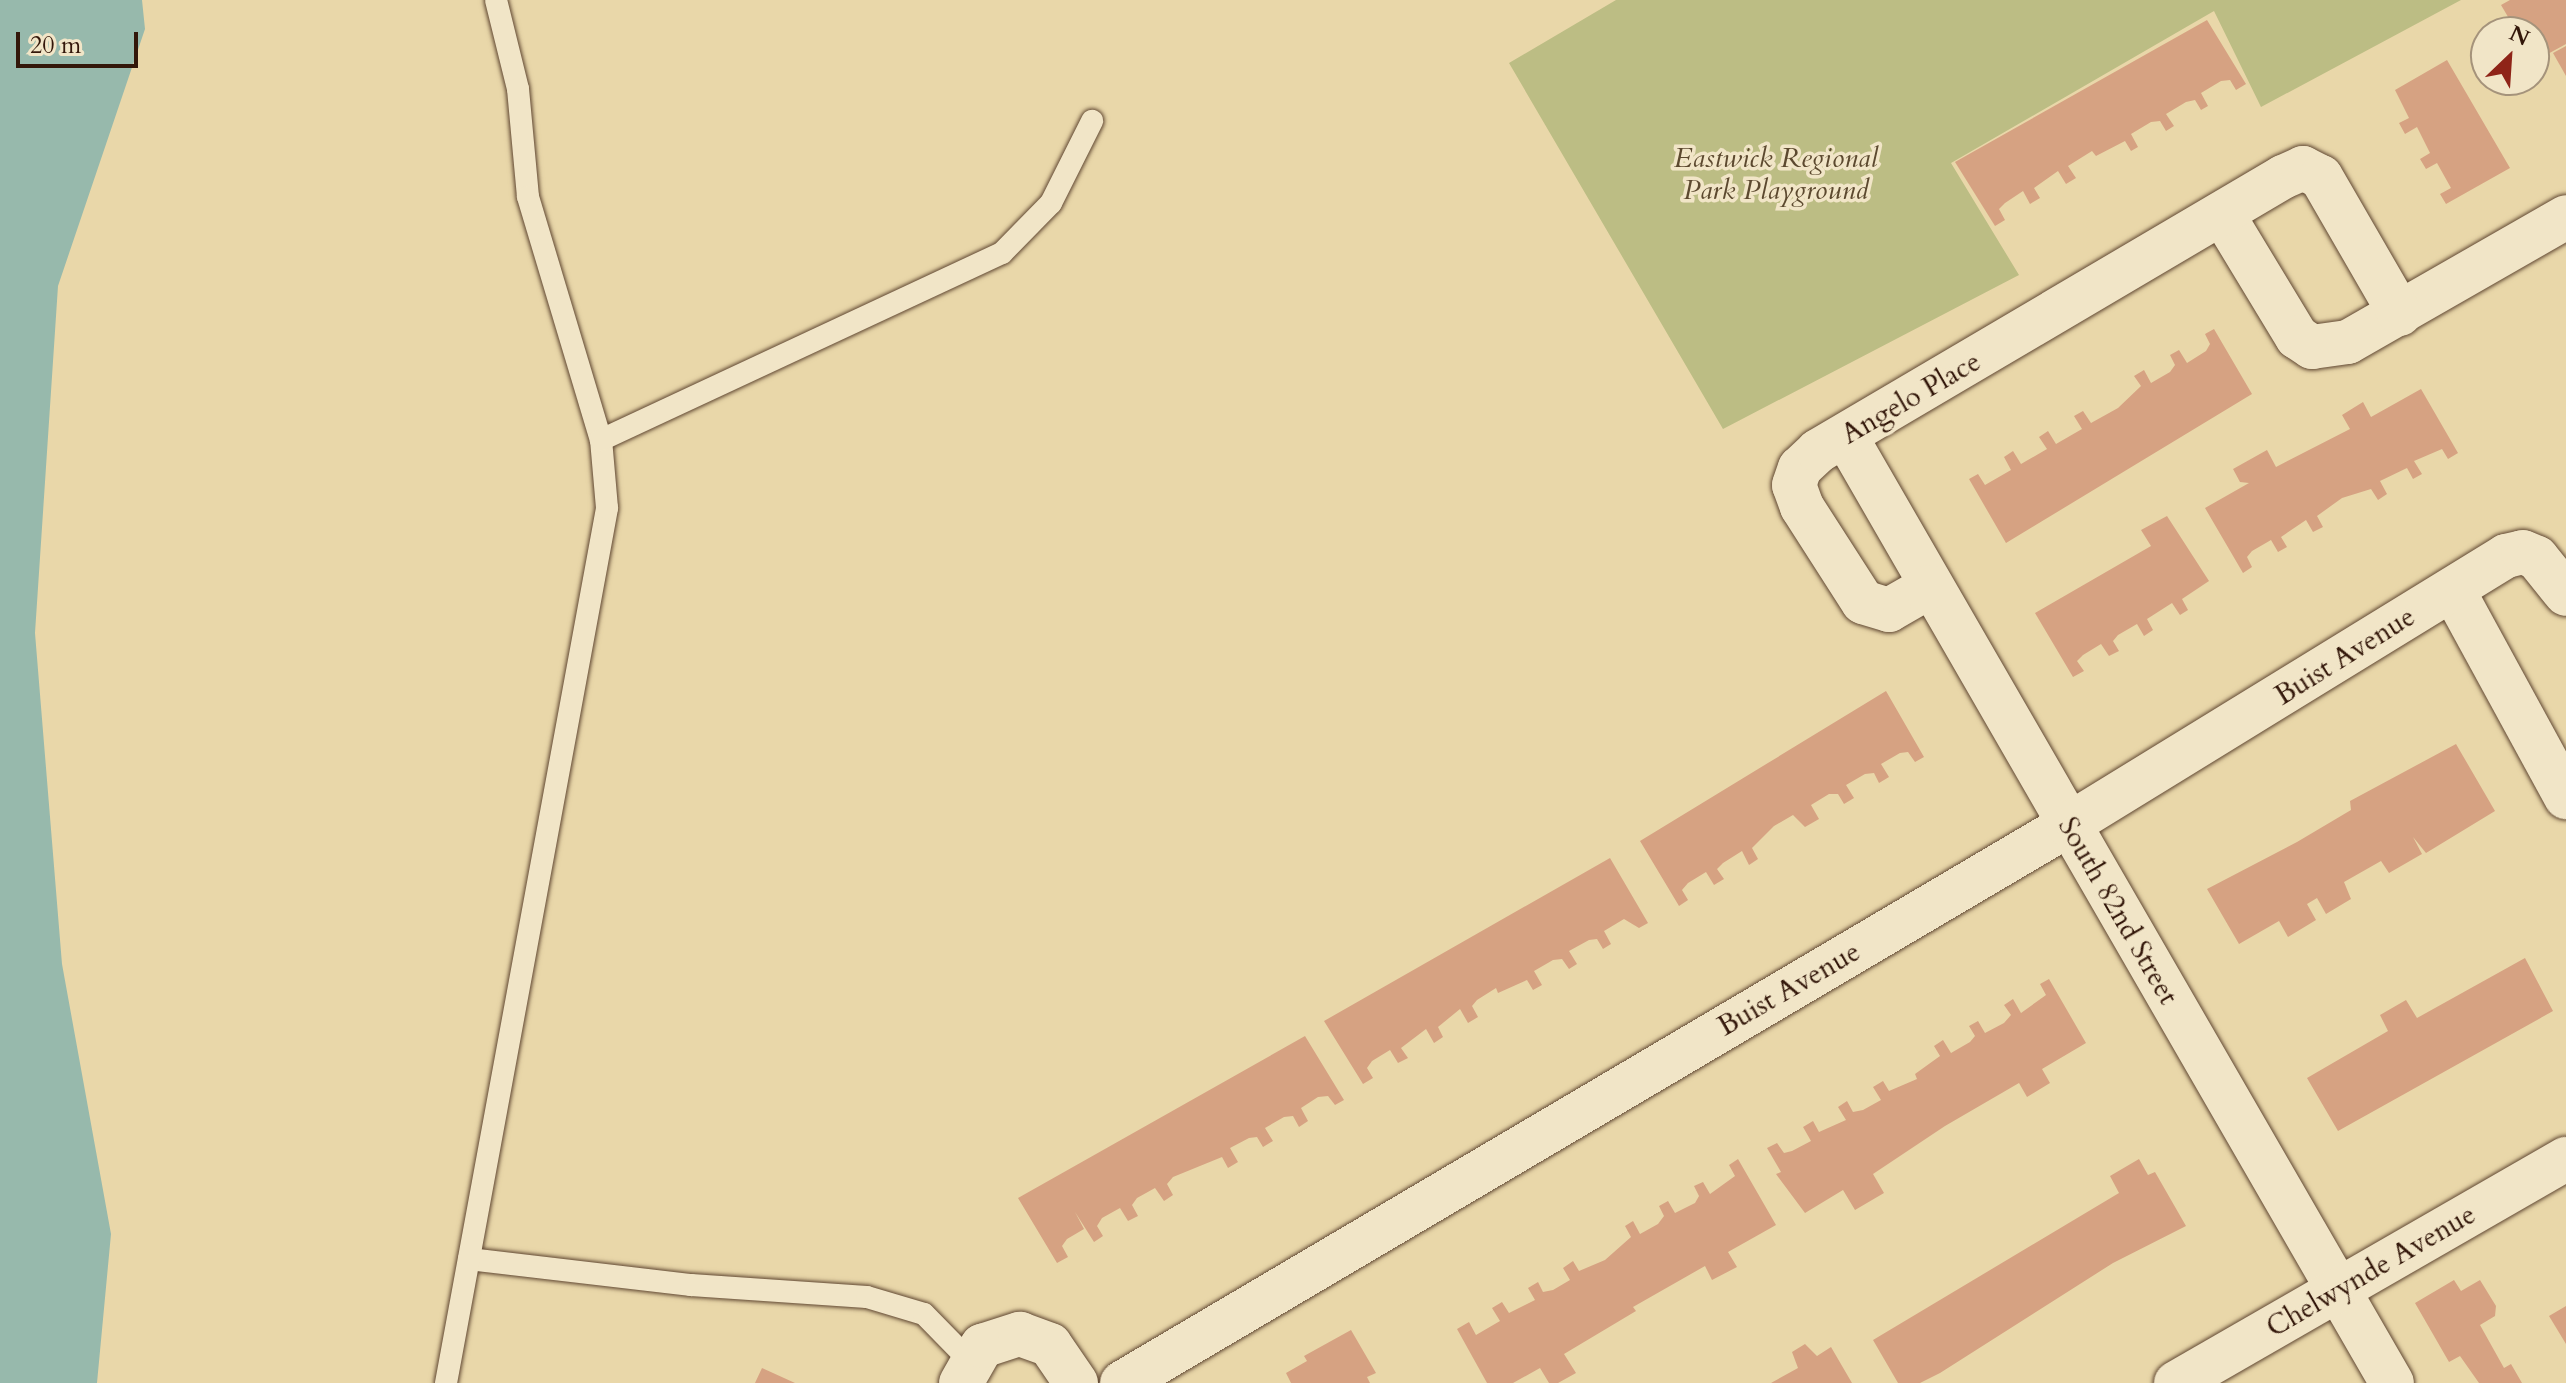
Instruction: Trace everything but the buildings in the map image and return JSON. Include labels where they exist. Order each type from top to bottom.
[{"type":"street","name":"Angelo Place","points":[[1929,587],[1901,606],[1875,610],[1802,507],[1794,485],[1800,468],[1846,437],[2303,168],[2321,177],[2400,314]]},
{"type":"street","points":[[2223,215],[2297,337],[2312,347],[2348,342],[2566,217]]},
{"type":"street","name":"South 82nd Street","points":[[1846,437],[1929,587],[2392,1383]]},
{"type":"street","name":"Buist Avenue","points":[[1148,1376],[2068,825],[2453,590],[2523,552],[2553,573],[2566,594]]},
{"type":"street","points":[[2453,590],[2566,797]]},
{"type":"street","name":"Chelwynde Avenue","points":[[2176,1383],[2566,1159]]},
{"type":"street","points":[[965,1371],[990,1340],[1020,1334],[1050,1345],[1076,1383]]},
{"type":"lane","points":[[446,1383],[607,508],[601,440],[528,197],[518,89],[496,0]]},
{"type":"lane","points":[[601,440],[1002,253],[1051,203],[1092,121]]},
{"type":"lane","points":[[469,1259],[691,1285],[867,1297],[924,1314],[965,1371]]},
{"type":"green space","name":"Eastwick Regional Park Playground","points":[[1616,0],[2461,0],[2261,107],[2214,11],[1951,163],[2019,275],[1723,429],[1509,63]]},
{"type":"shaded area","points":[[0,0],[142,0],[145,29],[58,286],[35,633],[62,964],[111,1234],[97,1383],[0,1383]]}]
